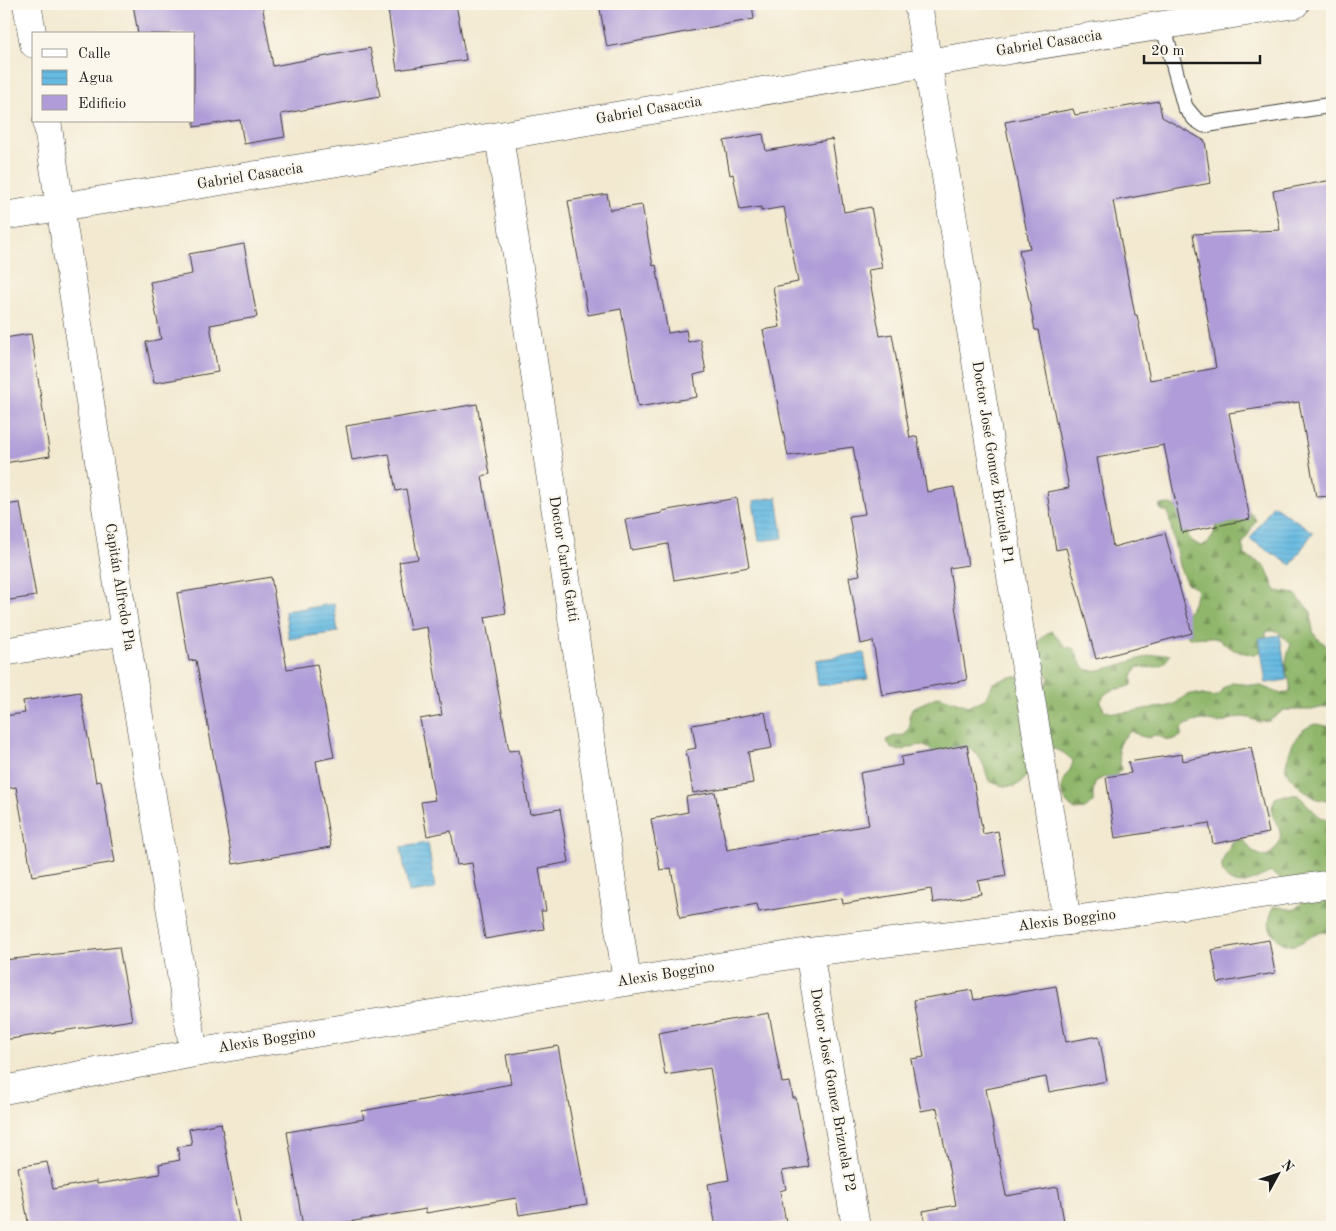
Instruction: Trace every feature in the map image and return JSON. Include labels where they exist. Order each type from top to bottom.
[{"type":"street","points":[[27,4],[32,33]]},
{"type":"street","name":"Doctor José Gomez Brizuela P1","points":[[918,4],[1067,922]]},
{"type":"street","name":"Gabriel Casaccia","points":[[4,216],[1295,4]]},
{"type":"street","name":"Capitán Alfredo Pla","points":[[47,122],[125,631],[194,1053]]},
{"type":"street","name":"Doctor Carlos Gatti","points":[[499,136],[627,981]]},
{"type":"street","points":[[4,652],[125,631]]},
{"type":"street","name":"Alexis Boggino","points":[[4,1090],[194,1053],[809,952],[1067,922],[1332,884]]},
{"type":"street","name":"Doctor José Gomez Brizuela P2","points":[[809,952],[856,1227]]},
{"type":"lane","points":[[1163,25],[1185,107],[1195,119],[1204,125],[1332,105]]},
{"type":"green space","points":[[1169,504],[1183,514],[1190,538],[1202,546],[1213,536],[1216,521],[1240,511],[1250,512],[1256,520],[1242,545],[1245,555],[1263,565],[1276,591],[1295,594],[1311,612],[1313,632],[1316,637],[1332,650],[1332,705],[1312,710],[1284,710],[1269,721],[1259,722],[1250,718],[1240,717],[1218,723],[1203,720],[1193,722],[1184,726],[1181,730],[1181,736],[1172,740],[1154,735],[1150,738],[1140,736],[1132,731],[1118,745],[1121,770],[1114,777],[1104,777],[1095,782],[1093,802],[1085,809],[1075,810],[1065,801],[1061,788],[1073,761],[1058,750],[1047,748],[1019,784],[1002,786],[989,781],[981,759],[970,749],[942,760],[927,747],[919,745],[900,751],[891,748],[886,740],[895,736],[905,735],[910,726],[909,717],[912,708],[939,696],[969,706],[985,699],[993,683],[1014,676],[1022,679],[1034,688],[1045,687],[1049,678],[1039,659],[1038,646],[1044,636],[1051,631],[1065,646],[1074,649],[1080,663],[1089,670],[1111,668],[1150,656],[1170,655],[1160,666],[1137,667],[1132,676],[1132,685],[1110,691],[1103,697],[1100,702],[1105,711],[1124,713],[1148,708],[1166,707],[1191,694],[1218,696],[1223,688],[1232,683],[1261,686],[1281,694],[1290,691],[1286,667],[1291,644],[1277,631],[1267,631],[1262,650],[1253,655],[1234,650],[1218,639],[1209,637],[1189,638],[1182,631],[1178,622],[1190,608],[1197,590],[1186,582],[1179,566],[1168,512],[1161,510],[1159,505]]},
{"type":"green space","points":[[1315,724],[1332,727],[1332,802],[1317,799],[1309,794],[1295,782],[1286,770],[1287,759],[1295,739],[1303,730]]},
{"type":"green space","points":[[1285,795],[1298,795],[1319,816],[1332,823],[1332,934],[1318,933],[1294,945],[1281,942],[1274,935],[1270,928],[1271,913],[1274,906],[1294,910],[1302,903],[1302,893],[1271,872],[1240,884],[1227,878],[1222,870],[1224,858],[1233,842],[1243,839],[1253,851],[1266,857],[1277,847],[1280,834],[1273,815],[1272,806],[1275,798]]},
{"type":"water","points":[[777,497],[783,538],[759,541],[753,501]]},
{"type":"water","points":[[1273,505],[1313,532],[1291,565],[1250,539]]},
{"type":"water","points":[[334,604],[338,632],[289,639],[285,611]]},
{"type":"water","points":[[1280,635],[1287,680],[1266,683],[1259,638]]},
{"type":"water","points":[[864,653],[868,679],[818,686],[815,660]]},
{"type":"water","points":[[428,843],[435,889],[409,893],[401,847]]},
{"type":"building","points":[[133,4],[262,4],[273,66],[370,48],[380,96],[281,114],[285,137],[244,144],[240,120],[194,127],[195,32],[138,32]]},
{"type":"building","points":[[425,4],[456,4],[466,60],[397,70],[388,10]]},
{"type":"building","points":[[599,4],[752,4],[754,19],[607,47]]},
{"type":"building","points":[[1159,101],[1162,117],[1205,141],[1211,183],[1113,201],[1135,315],[1137,315],[1150,380],[1216,368],[1193,234],[1280,230],[1273,191],[1332,180],[1332,496],[1316,497],[1299,402],[1229,413],[1250,519],[1182,533],[1164,445],[1097,458],[1113,547],[1165,533],[1192,633],[1096,659],[1066,548],[1056,550],[1047,492],[1069,488],[1038,330],[1035,330],[1019,250],[1030,248],[1005,122],[1073,109],[1075,115]]},
{"type":"building","points":[[763,134],[766,151],[832,139],[844,212],[871,207],[882,268],[868,270],[880,336],[892,334],[910,438],[917,436],[927,492],[954,487],[968,565],[949,568],[967,680],[882,695],[873,641],[861,644],[849,577],[860,575],[849,516],[865,514],[853,447],[788,456],[763,330],[780,327],[773,287],[798,282],[784,207],[761,211],[761,207],[740,210],[733,174],[730,175],[724,141]]},
{"type":"building","points":[[607,194],[610,210],[642,205],[653,266],[656,265],[668,333],[686,330],[688,342],[700,339],[706,372],[694,375],[697,397],[638,407],[621,309],[588,315],[568,201]]},
{"type":"building","points":[[244,244],[257,317],[210,325],[218,372],[154,383],[146,342],[161,339],[150,282],[192,274],[189,254]]},
{"type":"building","points":[[31,334],[50,456],[4,463],[4,338]]},
{"type":"building","points":[[477,404],[490,474],[482,476],[506,613],[485,617],[509,751],[519,750],[530,814],[560,809],[569,862],[539,868],[546,911],[541,911],[544,929],[485,939],[472,863],[457,865],[451,831],[427,836],[421,802],[435,800],[420,719],[442,715],[427,627],[410,630],[399,562],[418,559],[406,489],[396,491],[389,454],[352,460],[346,426]]},
{"type":"building","points":[[737,498],[749,567],[674,580],[668,544],[631,550],[625,520],[662,513],[662,511]]},
{"type":"building","points":[[20,503],[36,596],[4,601],[4,505]]},
{"type":"building","points":[[271,577],[287,669],[317,664],[334,757],[316,761],[331,847],[233,864],[196,660],[189,661],[177,593]]},
{"type":"building","points":[[80,692],[96,782],[101,781],[115,862],[32,876],[16,787],[4,789],[4,716],[25,713],[23,701]]},
{"type":"building","points":[[765,712],[772,748],[748,752],[753,783],[693,793],[686,750],[696,748],[692,725]]},
{"type":"building","points":[[967,745],[983,834],[998,831],[1006,876],[978,881],[981,894],[933,903],[931,889],[843,904],[842,898],[759,912],[757,904],[680,918],[671,868],[660,870],[651,819],[688,812],[686,797],[715,792],[727,850],[869,825],[860,773],[902,765],[901,757]]},
{"type":"building","points":[[1251,747],[1269,833],[1213,844],[1209,823],[1115,838],[1106,777],[1131,773],[1128,762],[1182,754],[1183,761]]},
{"type":"building","points":[[1269,940],[1275,973],[1218,983],[1212,950]]},
{"type":"building","points":[[119,947],[132,1020],[4,1040],[4,960]]},
{"type":"building","points":[[1056,986],[1066,1042],[1099,1036],[1107,1081],[1049,1092],[1046,1077],[986,1089],[1006,1196],[1058,1187],[1065,1227],[925,1227],[923,1211],[956,1205],[937,1108],[921,1111],[911,1059],[924,1057],[914,1000],[972,990],[974,1000]]},
{"type":"building","points":[[769,1013],[782,1083],[790,1082],[793,1098],[796,1098],[809,1167],[782,1171],[786,1189],[780,1191],[786,1222],[772,1224],[772,1227],[716,1227],[708,1184],[729,1180],[710,1068],[665,1075],[658,1033]]},
{"type":"building","points":[[558,1046],[587,1204],[519,1215],[516,1198],[426,1213],[426,1209],[319,1227],[303,1227],[287,1132],[364,1119],[362,1111],[511,1084],[506,1055]]},
{"type":"building","points":[[221,1123],[240,1227],[29,1227],[18,1167],[47,1162],[53,1189],[97,1181],[97,1184],[160,1174],[159,1164],[180,1160],[177,1147],[192,1145],[189,1129]]}]
